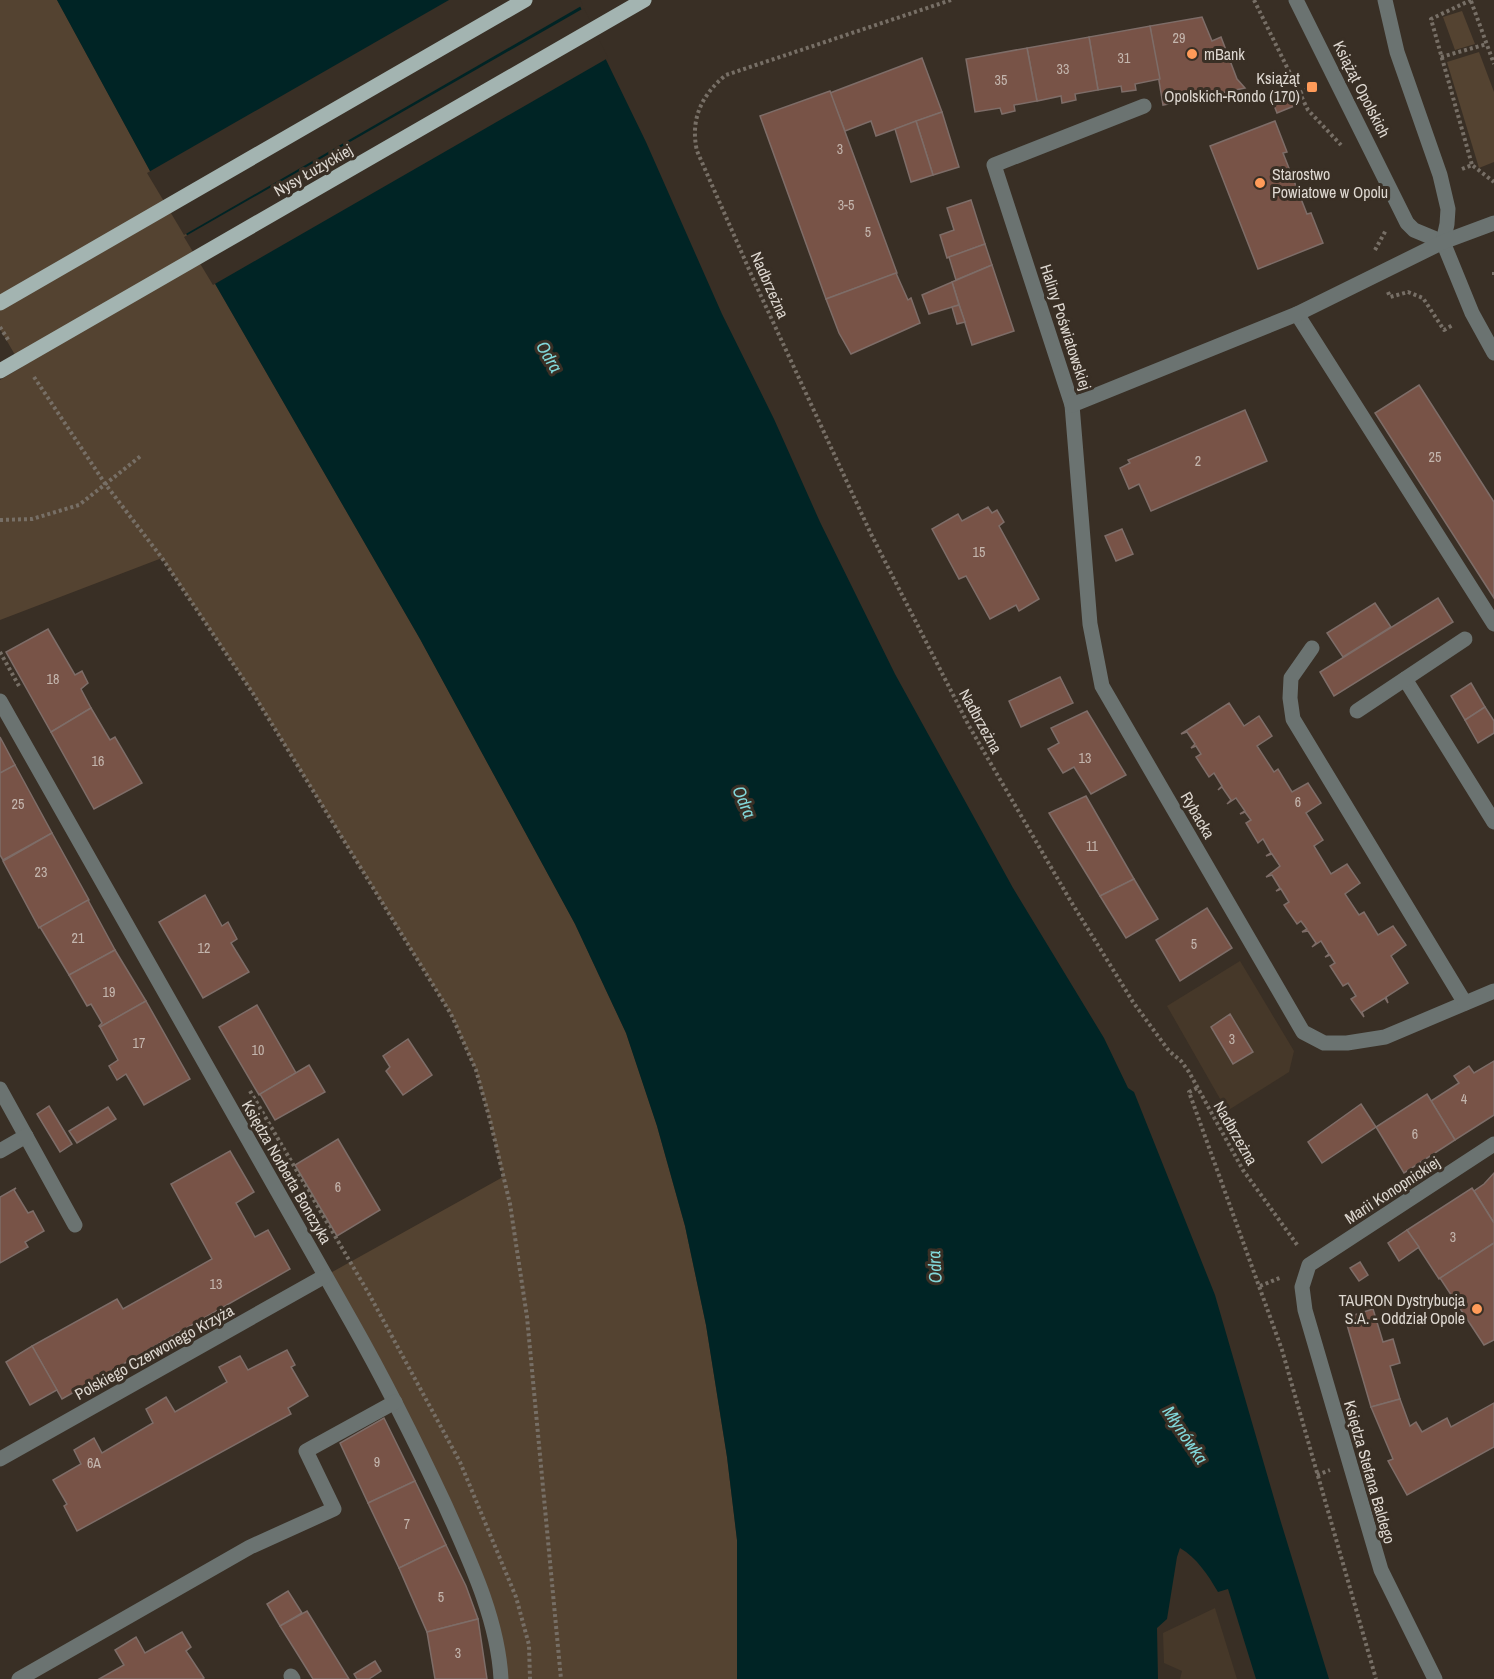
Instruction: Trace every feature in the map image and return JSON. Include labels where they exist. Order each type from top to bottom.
[{"type":"main road","points":[[0,303],[525,0]]},
{"type":"main road","name":"Nysy Łużyckiej","points":[[0,372],[644,0]]},
{"type":"street","name":"Książąt Opolskich","points":[[1296,0],[1407,223],[1414,230],[1443,242]]},
{"type":"street","points":[[1385,0],[1397,52],[1440,175],[1448,209],[1443,242],[1472,313],[1494,352]]},
{"type":"street","name":"Haliny Poświatowskiej","points":[[1144,106],[994,165],[1072,405],[1297,314],[1443,242],[1494,223]]},
{"type":"street","points":[[1297,314],[1494,624]]},
{"type":"street","name":"Rybacka","points":[[1072,405],[1090,624],[1102,686],[1303,1032],[1323,1043],[1347,1043],[1385,1037],[1494,991]]},
{"type":"street","points":[[1357,711],[1465,639]]},
{"type":"street","points":[[1312,648],[1291,678],[1290,698],[1293,719],[1465,1003]]},
{"type":"street","points":[[1405,679],[1494,822]]},
{"type":"street","name":"Księdza Norberta Bonczyka","points":[[0,701],[395,1402],[463,1545],[489,1618],[496,1644],[501,1679]]},
{"type":"street","points":[[0,1089],[75,1224]]},
{"type":"street","points":[[0,1151],[26,1136]]},
{"type":"street","name":"Marii Konopnickiej","points":[[1309,1265],[1494,1144]]},
{"type":"street","name":"Księdza Stefana Baldego","points":[[1309,1265],[1302,1287],[1305,1310],[1369,1533],[1392,1596],[1435,1679]]},
{"type":"street","name":"Polskiego Czerwonego Krzyża","points":[[0,1459],[325,1276]]},
{"type":"street","points":[[19,1679],[250,1548],[334,1509],[306,1450],[395,1402]]},
{"type":"path","name":"Nadbrzeżna","points":[[951,0],[726,75],[707,93],[701,104],[694,128],[697,151],[871,534],[969,726],[1033,838],[1123,986],[1169,1051],[1181,1061],[1243,1170],[1303,1253],[1309,1265]]},
{"type":"path","points":[[1254,0],[1308,110],[1342,147]]},
{"type":"path","points":[[1472,165],[1431,19],[1471,1],[1494,64]]},
{"type":"path","points":[[1441,57],[1487,44]]},
{"type":"path","points":[[39,385],[106,485],[162,558],[255,695],[451,1014],[476,1070],[510,1204],[527,1317],[561,1679]]},
{"type":"path","points":[[0,520],[32,519],[79,505],[142,455]]},
{"type":"path","points":[[1197,1088],[1189,1092],[1282,1350],[1376,1679]]},
{"type":"path","points":[[1317,1474],[1332,1470]]},
{"type":"shaded area","points":[[0,0],[57,0],[150,171],[420,639],[575,924],[626,1033],[657,1126],[685,1226],[706,1325],[727,1457],[737,1540],[737,1679],[501,1679],[476,1580],[325,1276],[503,1177],[476,1070],[451,1014],[254,695],[162,558],[0,620],[0,380],[22,367],[0,329]]},
{"type":"shaded area","points":[[1462,11],[1475,44],[1455,50],[1443,17]]},
{"type":"shaded area","points":[[1479,52],[1494,92],[1494,162],[1479,168],[1447,62]]},
{"type":"shaded area","points":[[1240,961],[1294,1051],[1289,1072],[1227,1111],[1167,1006]]},
{"type":"shaded area","points":[[1215,1608],[1237,1679],[1180,1679],[1182,1671],[1164,1663],[1163,1633]]},
{"type":"water","points":[[57,0],[577,0],[646,142],[722,314],[774,419],[820,522],[895,674],[1013,888],[1104,1038],[1128,1088],[1134,1092],[1215,1295],[1329,1679],[1256,1679],[1228,1589],[1218,1592],[1197,1562],[1180,1548],[1167,1619],[1157,1628],[1158,1679],[737,1679],[737,1540],[727,1457],[706,1325],[685,1226],[657,1126],[626,1033],[575,924],[420,639],[150,171]]},
{"type":"pier","points":[[449,0],[580,0],[583,5],[184,235],[147,173]]},
{"type":"pier","points":[[584,8],[608,58],[213,285],[184,237]]},
{"type":"building","name":"mBank","points":[[1202,17],[1212,41],[1221,37],[1237,79],[1245,88],[1163,105],[1150,26]]},
{"type":"building","points":[[1150,26],[1160,79],[1135,84],[1136,90],[1122,92],[1121,86],[1098,90],[1089,37]]},
{"type":"building","points":[[1089,37],[1098,90],[1075,94],[1076,100],[1062,103],[1061,96],[1037,101],[1027,48]]},
{"type":"building","points":[[1027,48],[1037,101],[1014,105],[1015,111],[1002,114],[1000,108],[975,112],[966,59]]},
{"type":"building","points":[[922,58],[942,112],[876,136],[871,121],[845,131],[830,93]]},
{"type":"building","points":[[830,91],[897,273],[826,299],[760,116]]},
{"type":"building","points":[[1289,94],[1294,106],[1277,113],[1272,100]]},
{"type":"building","points":[[942,112],[959,167],[933,175],[916,121]]},
{"type":"building","points":[[916,121],[933,175],[911,182],[895,129]]},
{"type":"building","name":"Starostwo Powiatowe w Opolu","points":[[1275,121],[1287,152],[1283,153],[1307,214],[1311,213],[1323,243],[1258,269],[1210,146]]},
{"type":"building","points":[[971,200],[985,244],[947,258],[940,235],[954,230],[947,208]]},
{"type":"building","points":[[985,244],[992,265],[956,280],[949,257]]},
{"type":"building","points":[[992,265],[1014,331],[972,345],[952,282]]},
{"type":"building","points":[[896,273],[908,300],[911,298],[920,323],[851,354],[839,333],[826,299]]},
{"type":"building","points":[[952,282],[959,305],[929,314],[922,295]]},
{"type":"building","points":[[959,305],[965,322],[957,324],[952,307]]},
{"type":"building","points":[[1419,385],[1494,502],[1494,598],[1375,413]]},
{"type":"building","points":[[1245,410],[1267,461],[1151,511],[1139,484],[1129,489],[1120,468],[1130,463],[1128,460]]},
{"type":"building","points":[[988,507],[992,513],[997,510],[1004,522],[999,526],[1039,599],[1019,611],[1016,605],[990,619],[966,576],[959,579],[932,529],[958,514],[962,521]]},
{"type":"building","points":[[1122,529],[1133,554],[1116,561],[1105,536]]},
{"type":"building","points":[[1438,598],[1453,622],[1334,696],[1320,672]]},
{"type":"building","points":[[1375,603],[1391,627],[1343,657],[1327,633]]},
{"type":"building","points":[[48,629],[75,675],[82,671],[88,683],[81,689],[91,708],[51,732],[6,652]]},
{"type":"building","points":[[1060,677],[1073,703],[1021,727],[1009,701]]},
{"type":"building","points":[[1471,683],[1485,707],[1465,720],[1451,696]]},
{"type":"building","points":[[1229,703],[1244,726],[1259,716],[1272,736],[1257,746],[1274,772],[1278,769],[1292,792],[1308,783],[1321,803],[1306,813],[1323,840],[1314,846],[1331,874],[1347,864],[1360,883],[1345,894],[1359,915],[1364,912],[1378,935],[1393,926],[1406,945],[1391,956],[1408,983],[1386,997],[1388,1003],[1385,998],[1362,1012],[1364,1017],[1351,999],[1356,996],[1348,983],[1343,986],[1330,966],[1335,963],[1330,955],[1325,957],[1329,954],[1321,941],[1312,947],[1316,943],[1308,931],[1302,932],[1307,929],[1301,921],[1297,924],[1284,905],[1289,902],[1281,889],[1276,891],[1280,888],[1272,875],[1266,877],[1280,866],[1272,854],[1266,856],[1271,853],[1263,839],[1258,843],[1246,823],[1251,820],[1245,812],[1240,814],[1245,811],[1236,798],[1227,804],[1231,800],[1222,787],[1218,790],[1222,786],[1214,773],[1209,777],[1196,757],[1201,754],[1196,746],[1191,748],[1195,744],[1187,732],[1181,734]]},
{"type":"building","points":[[1485,707],[1494,721],[1494,733],[1478,743],[1465,720]]},
{"type":"building","points":[[91,708],[110,740],[115,737],[142,783],[94,809],[51,732]]},
{"type":"building","points":[[1087,711],[1126,775],[1091,794],[1074,767],[1063,773],[1048,749],[1059,743],[1051,728]]},
{"type":"building","points":[[0,737],[15,765],[0,773]]},
{"type":"building","points":[[15,765],[52,833],[3,860],[0,855],[0,773]]},
{"type":"building","points":[[1086,796],[1134,879],[1100,896],[1049,813]]},
{"type":"building","points":[[52,833],[89,900],[39,928],[3,861]]},
{"type":"building","points":[[1134,879],[1158,919],[1126,938],[1100,896]]},
{"type":"building","points":[[205,895],[222,926],[228,922],[237,939],[231,943],[249,972],[203,998],[159,922]]},
{"type":"building","points":[[88,900],[115,950],[69,975],[40,927]]},
{"type":"building","points":[[1207,908],[1232,948],[1180,981],[1156,940]]},
{"type":"building","points":[[115,950],[146,1001],[100,1027],[102,1023],[91,1004],[87,1006],[69,975]]},
{"type":"building","points":[[146,1001],[190,1079],[144,1105],[126,1074],[117,1080],[109,1066],[118,1060],[100,1027]]},
{"type":"building","points":[[257,1005],[296,1073],[259,1095],[219,1027]]},
{"type":"building","points":[[1230,1014],[1253,1052],[1233,1064],[1211,1027]]},
{"type":"building","points":[[408,1039],[432,1075],[403,1095],[386,1071],[390,1067],[383,1056]]},
{"type":"building","points":[[1494,1061],[1494,1115],[1455,1140],[1431,1101],[1459,1083],[1454,1076],[1469,1066],[1474,1073]]},
{"type":"building","points":[[309,1065],[325,1092],[275,1120],[260,1094]]},
{"type":"building","points":[[1427,1094],[1455,1140],[1404,1173],[1376,1127]]},
{"type":"building","points":[[1361,1104],[1376,1127],[1322,1163],[1308,1142]]},
{"type":"building","points":[[49,1106],[72,1144],[60,1152],[37,1114]]},
{"type":"building","points":[[108,1107],[116,1119],[77,1143],[69,1131]]},
{"type":"building","points":[[338,1139],[380,1210],[337,1236],[295,1165]]},
{"type":"building","points":[[230,1151],[254,1192],[236,1203],[255,1237],[268,1230],[290,1269],[62,1399],[32,1346],[117,1299],[123,1309],[212,1259],[171,1184]]},
{"type":"building","points":[[1494,1173],[1494,1223],[1474,1191]]},
{"type":"building","points":[[16,1188],[14,1190],[28,1213],[33,1211],[44,1231],[25,1242],[28,1247],[0,1263],[0,1197]]},
{"type":"building","points":[[1472,1188],[1494,1223],[1494,1243],[1439,1279],[1407,1230]]},
{"type":"building","points":[[1407,1230],[1419,1247],[1399,1261],[1388,1243]]},
{"type":"building","name":"TAURON Dystrybucja S.A. - Oddział Opole","points":[[1494,1243],[1494,1340],[1484,1345],[1440,1278]]},
{"type":"building","points":[[1360,1262],[1368,1275],[1359,1281],[1350,1268]]},
{"type":"building","points":[[1373,1309],[1383,1342],[1393,1339],[1400,1363],[1390,1366],[1400,1399],[1371,1407],[1345,1318]]},
{"type":"building","points":[[32,1346],[57,1390],[30,1405],[6,1362]]},
{"type":"building","points":[[287,1350],[295,1365],[291,1367],[308,1396],[288,1408],[291,1414],[77,1531],[64,1506],[67,1504],[53,1480],[81,1464],[74,1450],[94,1438],[102,1453],[153,1423],[146,1409],[166,1397],[175,1412],[227,1382],[219,1367],[240,1356],[248,1370]]},
{"type":"building","points":[[1400,1399],[1410,1426],[1416,1422],[1422,1432],[1447,1418],[1451,1427],[1494,1403],[1494,1447],[1407,1495],[1388,1461],[1393,1459],[1371,1407]]},
{"type":"building","points":[[384,1418],[415,1481],[368,1503],[340,1443]]},
{"type":"building","points":[[415,1481],[446,1545],[399,1568],[368,1503]]},
{"type":"building","points":[[446,1545],[466,1586],[478,1619],[427,1632],[399,1568]]},
{"type":"building","points":[[288,1591],[302,1613],[280,1626],[267,1604]]},
{"type":"building","points":[[307,1611],[349,1679],[313,1679],[280,1626]]},
{"type":"building","points":[[478,1619],[487,1679],[435,1679],[427,1632]]},
{"type":"building","points":[[182,1632],[191,1647],[186,1651],[204,1678],[99,1679],[124,1665],[115,1650],[136,1637],[145,1653]]},
{"type":"building","points":[[375,1661],[381,1671],[369,1679],[357,1679],[354,1674]]},
{"type":"place","name":"mBank","points":[[1192,54]]},
{"type":"place","name":"Książąt Opolskich-Rondo (170)","points":[[1312,87]]},
{"type":"place","name":"Starostwo Powiatowe w Opolu","points":[[1260,183]]},
{"type":"place","name":"TAURON Dystrybucja S.A. - Oddział Opole","points":[[1477,1309]]},
{"type":"water label","name":"Odra","points":[[549,357]]},
{"type":"water label","name":"Odra","points":[[744,802]]},
{"type":"water label","name":"Odra","points":[[935,1267]]},
{"type":"water label","name":"Młynówka","points":[[1185,1435]]}]
